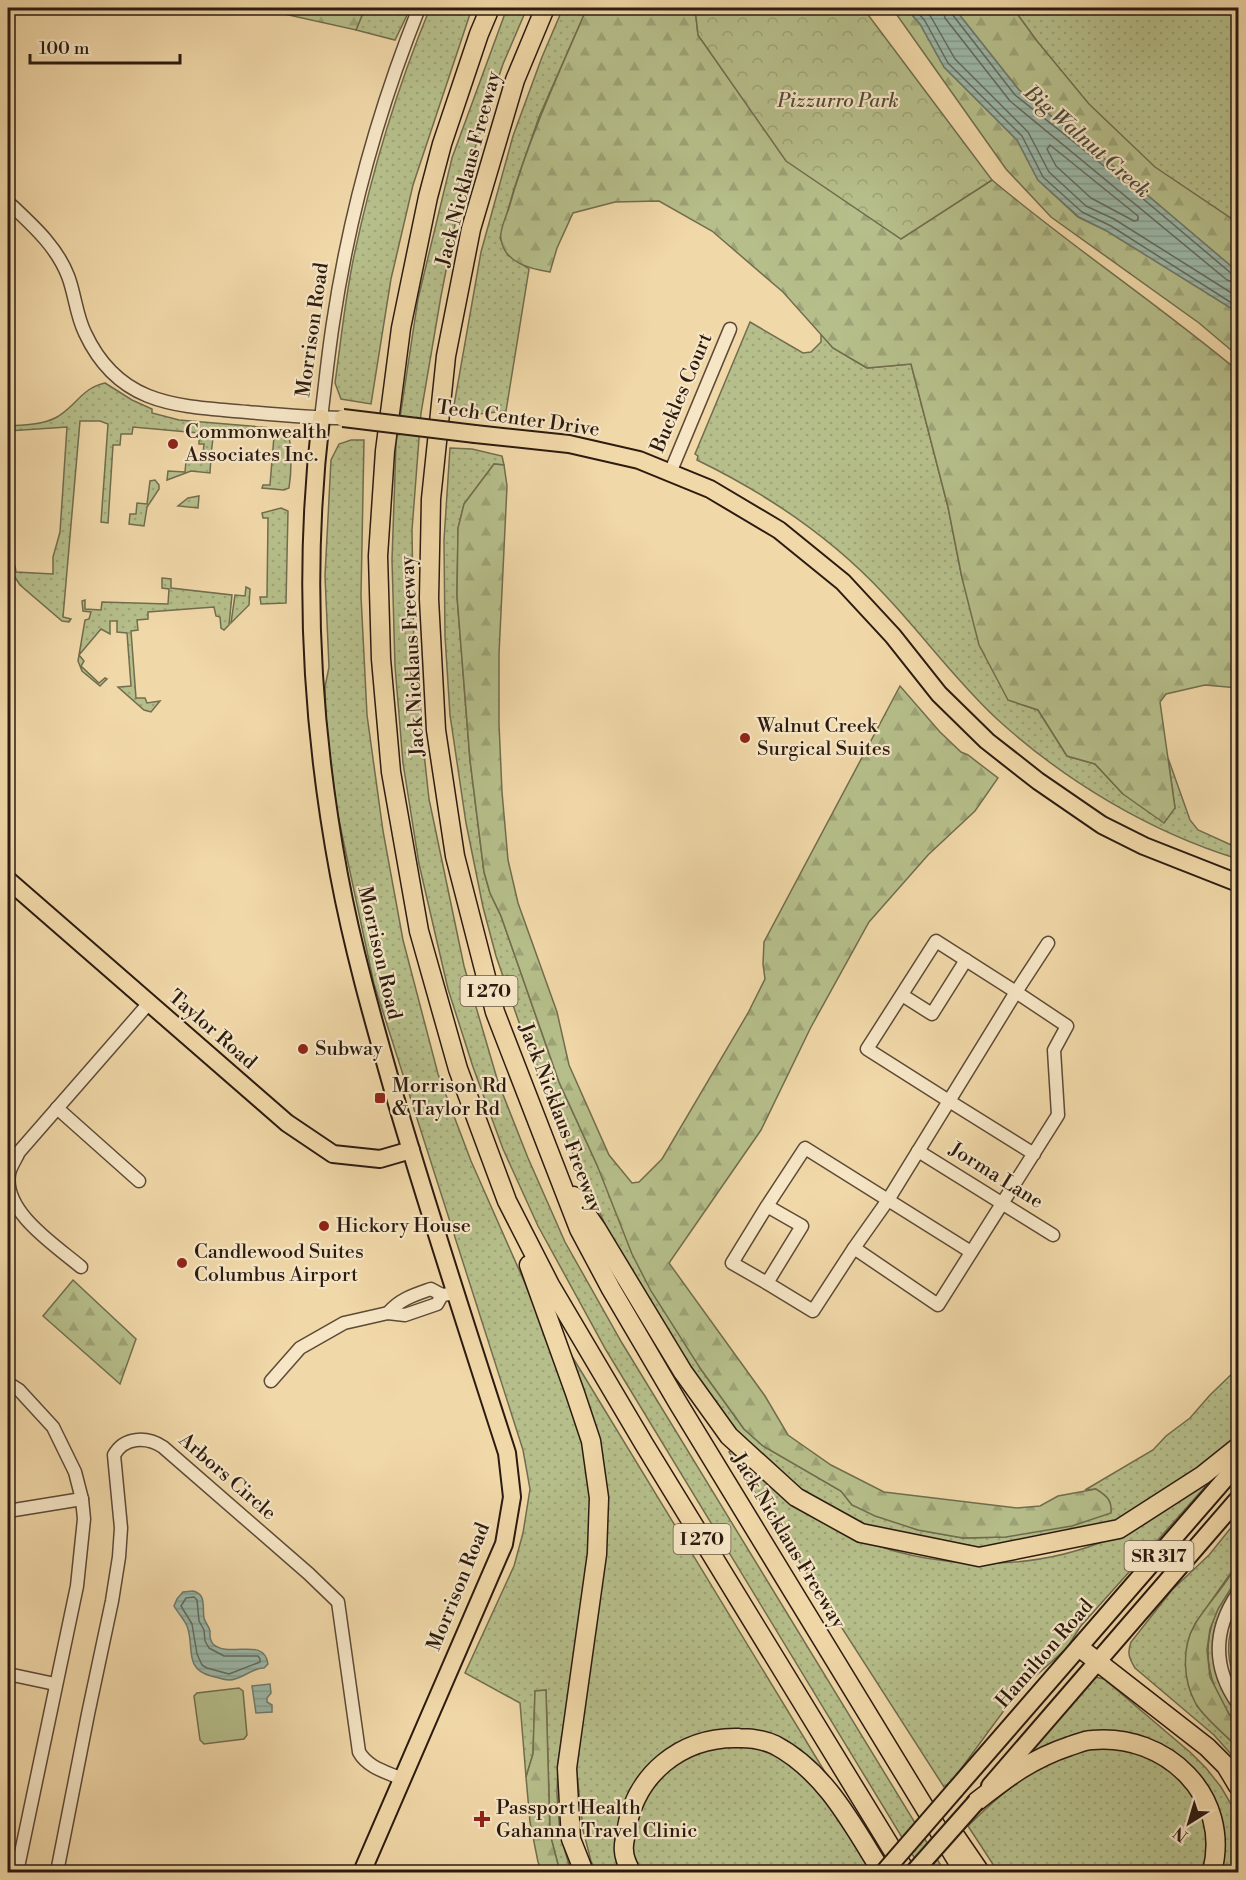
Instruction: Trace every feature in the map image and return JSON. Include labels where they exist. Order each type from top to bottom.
[{"type":"highway","name":"Jack Nicklaus Freeway","points":[[490,8],[442,144],[428,197],[401,328],[385,451],[378,556],[381,659],[391,772],[419,931],[458,1069],[507,1201],[550,1285],[644,1444],[906,1872]]},
{"type":"highway","name":"Jack Nicklaus Freeway","points":[[545,8],[515,80],[471,229],[446,356],[431,499],[429,599],[436,730],[455,856],[495,1012],[579,1229],[611,1289],[678,1403],[964,1872]]},
{"type":"highway","points":[[556,1168],[596,1227],[683,1372],[729,1436],[796,1497],[861,1533],[979,1557],[1119,1529],[1203,1475],[1239,1447]]},
{"type":"highway","points":[[507,1201],[588,1432],[599,1498],[597,1554],[567,1768],[572,1839],[584,1872]]},
{"type":"highway","points":[[803,1610],[980,1872]]},
{"type":"highway","points":[[1080,1648],[1207,1747],[1226,1766],[1239,1786]]},
{"type":"highway","points":[[631,1872],[624,1852],[629,1814],[646,1780],[672,1756],[706,1740],[725,1738],[751,1738],[773,1744],[796,1759],[822,1782],[883,1872]]},
{"type":"highway","points":[[976,1802],[1017,1770],[1055,1751],[1090,1740],[1126,1740],[1160,1752],[1188,1774],[1208,1804],[1216,1836],[1212,1872]]},
{"type":"main road","name":"Morrison Road","points":[[321,418],[317,456],[312,579],[316,704],[324,783],[339,874],[371,1013],[411,1150],[449,1294],[507,1453],[512,1497],[504,1544],[362,1872]]},
{"type":"main road","name":"Tech Center Drive","points":[[343,418],[569,444],[639,460],[710,489],[779,530],[843,582],[893,636],[939,694],[987,741],[1038,781],[1102,825],[1144,846],[1239,883]]},
{"type":"main road","name":"Taylor Road","points":[[8,880],[287,1123],[333,1154],[380,1159],[411,1150]]},
{"type":"main road","name":"Hamilton Road","points":[[883,1872],[1239,1464]]},
{"type":"main road","name":"SR 317","points":[[914,1872],[1239,1499]]},
{"type":"street","name":"Morrison Road","points":[[321,418],[333,324],[359,195],[383,108],[418,8]]},
{"type":"street","name":"Tech Center Drive","points":[[8,202],[47,241],[61,261],[84,331],[96,354],[127,386],[147,397],[184,406],[343,418]]},
{"type":"street","name":"Buckles Court","points":[[670,473],[730,329]]},
{"type":"street","points":[[854,1248],[938,1305],[1034,1154],[1058,1115],[1054,1050],[1067,1026],[936,941],[867,1049],[1034,1154]]},
{"type":"street","points":[[971,1252],[888,1200],[805,1148],[732,1263],[813,1311],[888,1200],[1048,943]]},
{"type":"street","points":[[902,995],[932,1014],[966,960]]},
{"type":"street","points":[[81,1267],[23,1217],[11,1197],[9,1174],[19,1152],[149,1003]]},
{"type":"street","points":[[57,1108],[139,1181]]},
{"type":"street","name":"Jorma Lane","points":[[918,1151],[1053,1235]]},
{"type":"street","points":[[767,1206],[802,1226],[767,1283]]},
{"type":"street","points":[[271,1381],[300,1348],[344,1323],[388,1313],[405,1315],[416,1312],[437,1304],[449,1294]]},
{"type":"street","points":[[8,1383],[19,1390],[53,1427],[75,1472],[84,1519],[77,1586],[17,1872]]},
{"type":"street","name":"Arbors Circle","points":[[57,1872],[120,1557],[121,1528],[114,1455],[118,1447],[125,1442],[145,1439],[154,1441],[163,1447],[338,1602],[359,1752],[363,1759],[372,1766],[402,1779]]},
{"type":"street","points":[[8,1511],[82,1499]]},
{"type":"street","points":[[1239,1593],[1229,1607],[1221,1625],[1218,1646],[1220,1666],[1230,1692],[1239,1704]]},
{"type":"street","points":[[8,1674],[56,1684]]},
{"type":"green space","points":[[257,8],[365,8],[356,30]]},
{"type":"green space","points":[[365,8],[410,9],[395,40],[356,30]]},
{"type":"green space","points":[[430,8],[472,8],[413,185],[391,279],[371,404],[341,399],[335,383],[348,288],[361,224],[396,99]]},
{"type":"green space","points":[[507,8],[527,8],[503,64],[463,184],[421,413],[412,530],[414,662],[429,799],[464,966],[498,1082],[565,1242],[622,1343],[945,1872],[923,1872],[606,1350],[538,1226],[503,1149],[448,989],[419,864],[403,763],[395,666],[392,560],[396,444],[418,299],[452,158]]},
{"type":"green space","points":[[563,8],[587,8],[539,117],[500,238],[508,255],[529,269],[506,411],[478,414],[453,411],[481,252],[513,136]]},
{"type":"green space","points":[[587,8],[695,8],[698,35],[786,160],[901,238],[992,180],[1238,371],[1238,688],[1205,685],[1166,694],[1160,702],[1175,808],[1164,823],[1123,794],[1095,764],[1067,756],[1038,710],[1008,700],[979,645],[962,578],[948,507],[911,364],[867,368],[833,348],[783,292],[712,231],[659,201],[615,202],[573,213],[557,248],[550,272],[527,267],[507,254],[501,239],[503,224],[525,157]]},
{"type":"green space","name":"Pizzurro Park","points":[[695,8],[863,8],[992,180],[901,239],[786,161],[698,35]]},
{"type":"green space","points":[[892,8],[906,8],[920,24],[944,67],[1017,140],[1038,180],[1078,217],[1107,231],[1231,308],[1238,316],[1238,356],[1199,323],[1051,217],[1006,169]]},
{"type":"green space","points":[[954,8],[1013,8],[1089,104],[1155,167],[1238,223],[1238,272],[1019,90]]},
{"type":"green space","points":[[957,8],[1238,8],[1238,258]]},
{"type":"green space","points":[[750,322],[803,353],[811,352],[821,342],[821,334],[833,348],[867,368],[911,364],[948,507],[962,578],[1008,700],[1038,710],[1067,756],[1095,764],[1123,794],[1175,808],[1168,758],[1190,820],[1198,830],[1238,848],[1238,859],[1205,848],[1141,819],[1110,802],[1051,763],[1023,742],[982,704],[884,594],[842,554],[773,502],[697,460],[698,456],[695,454]]},
{"type":"green space","points":[[105,383],[132,400],[152,409],[152,413],[179,420],[284,429],[291,447],[289,488],[284,490],[262,488],[263,485],[270,485],[274,436],[266,432],[214,430],[211,454],[203,453],[204,444],[199,444],[199,433],[133,427],[132,434],[121,434],[120,445],[113,445],[108,523],[101,522],[108,424],[100,421],[80,421],[63,617],[71,619],[69,622],[62,621],[20,585],[11,571],[15,566],[16,572],[53,574],[53,557],[60,532],[67,427],[8,431],[8,426],[38,423],[55,418],[90,389]]},
{"type":"green space","points":[[351,440],[364,440],[361,596],[367,715],[383,831],[403,940],[438,1074],[471,1161],[524,1281],[562,1377],[584,1447],[592,1498],[591,1543],[558,1763],[557,1794],[560,1833],[571,1872],[560,1872],[550,1834],[546,1690],[535,1691],[533,1754],[526,1777],[520,1703],[465,1673],[514,1566],[523,1533],[530,1489],[523,1450],[374,984],[337,811],[326,726],[325,687],[329,667],[325,576],[331,460],[339,444]]},
{"type":"green space","points":[[450,448],[472,449],[502,456],[504,465],[494,464],[464,504],[458,529],[457,596],[470,760],[484,872],[490,893],[501,916],[559,1082],[597,1165],[700,1368],[744,1429],[763,1446],[841,1491],[852,1505],[918,1530],[963,1538],[1006,1537],[1096,1489],[1085,1490],[1153,1450],[1166,1436],[1190,1418],[1238,1368],[1238,1435],[1217,1457],[1118,1522],[999,1549],[966,1548],[909,1540],[856,1522],[818,1504],[763,1463],[715,1407],[632,1275],[604,1222],[539,1080],[496,956],[483,907],[466,823],[450,715],[445,636],[444,540]]},
{"type":"green space","points":[[199,456],[211,457],[210,473],[191,471],[167,480],[168,471],[185,472],[186,461],[197,462]]},
{"type":"green space","points":[[494,464],[504,465],[507,486],[499,654],[499,724],[508,860],[518,903],[557,1012],[569,1065],[609,1155],[632,1183],[639,1182],[662,1159],[748,1013],[765,979],[764,942],[900,686],[940,732],[961,752],[998,778],[975,811],[928,855],[869,922],[811,1027],[761,1130],[669,1263],[765,1396],[788,1435],[831,1465],[884,1492],[1017,1508],[1040,1506],[1058,1496],[1096,1489],[1108,1499],[1111,1513],[1072,1526],[1006,1537],[963,1538],[918,1530],[875,1516],[852,1505],[841,1491],[763,1446],[744,1429],[700,1368],[651,1291],[632,1254],[597,1165],[559,1082],[484,872],[470,760],[457,596],[458,528],[464,504]]},
{"type":"green space","points":[[155,480],[159,489],[147,507],[144,526],[129,524],[130,514],[136,514],[137,503],[147,504],[150,481]]},
{"type":"green space","points":[[199,496],[198,508],[178,506],[188,498]]},
{"type":"green space","points":[[281,508],[288,511],[286,603],[261,604],[260,597],[267,597],[268,518],[263,518],[262,513]]},
{"type":"green space","points":[[162,578],[171,579],[171,588],[232,595],[229,625],[224,630],[221,628],[220,617],[216,616],[214,607],[148,612],[148,619],[137,620],[138,630],[131,631],[136,698],[145,698],[147,703],[160,701],[151,712],[144,710],[118,687],[131,686],[127,633],[117,632],[117,621],[110,621],[110,634],[101,629],[79,655],[85,620],[89,619],[91,612],[83,611],[82,601],[85,600],[85,609],[101,610],[102,602],[168,604],[169,589],[162,588]]},
{"type":"green space","points":[[246,587],[250,589],[249,605],[231,623],[235,595],[245,596]]},
{"type":"green space","points":[[79,655],[84,661],[81,666],[99,683],[107,679],[100,686],[82,671],[78,661]]},
{"type":"green space","points":[[73,1280],[136,1339],[120,1384],[43,1316]]},
{"type":"green space","points":[[570,1353],[828,1777],[741,1735],[648,1771],[621,1872],[596,1872],[591,1861],[583,1830],[575,1755],[604,1522],[567,1356]]},
{"type":"green space","points":[[732,1450],[776,1490],[825,1523],[859,1539],[894,1551],[930,1559],[967,1563],[1004,1563],[1041,1559],[1077,1550],[1124,1533],[1202,1485],[1205,1487],[1080,1627],[1067,1648],[1030,1681],[1008,1705],[952,1781],[944,1787],[729,1452]]},
{"type":"green space","points":[[1238,1519],[1238,1531],[1233,1548],[1235,1567],[1195,1624],[1197,1706],[1238,1748],[1238,1762],[1214,1735],[1135,1668],[1129,1652],[1131,1642],[1172,1590],[1209,1555]]},
{"type":"green space","points":[[1238,1531],[1238,1577],[1218,1609],[1210,1629],[1207,1650],[1210,1677],[1229,1714],[1238,1726],[1238,1748],[1196,1704],[1188,1685],[1185,1664],[1190,1633],[1235,1568],[1233,1548]]},
{"type":"green space","points":[[1238,1577],[1238,1582],[1218,1620],[1213,1646],[1214,1664],[1218,1677],[1236,1716],[1238,1726],[1225,1708],[1216,1689],[1210,1670],[1208,1652],[1210,1633],[1216,1614],[1225,1595]]},
{"type":"green space","points":[[1238,1612],[1238,1692],[1230,1661],[1229,1642]]},
{"type":"green space","points":[[1095,1677],[1104,1679],[1191,1753],[1221,1787],[1238,1816],[1238,1872],[1219,1872],[1216,1817],[1144,1740],[1034,1754],[1031,1751]]},
{"type":"green space","points":[[239,1688],[243,1691],[247,1735],[244,1739],[204,1744],[200,1740],[194,1696],[197,1693]]},
{"type":"green space","points":[[546,1690],[550,1834],[560,1872],[543,1872],[538,1862],[530,1822],[526,1777],[533,1754],[535,1691]]},
{"type":"green space","points":[[738,1744],[762,1748],[787,1760],[823,1793],[871,1869],[868,1872],[634,1872],[630,1853],[639,1805],[651,1784],[688,1754]]},
{"type":"green space","points":[[1088,1748],[1130,1748],[1163,1763],[1193,1795],[1207,1824],[1207,1872],[998,1872],[968,1826],[1006,1791],[1051,1760]]},
{"type":"water","points":[[906,8],[954,8],[1019,90],[1238,272],[1238,316],[1231,308],[1107,231],[1079,217],[1038,180],[1017,140],[944,67],[920,24]]},
{"type":"water","points":[[193,1591],[202,1598],[204,1618],[213,1644],[228,1650],[260,1651],[268,1664],[264,1668],[238,1678],[224,1680],[197,1668],[193,1662],[187,1626],[174,1606],[183,1592]]},
{"type":"water","points":[[270,1684],[271,1693],[267,1702],[272,1705],[272,1712],[256,1713],[252,1686]]},
{"type":"place","name":"Commonwealth Associates Inc.","points":[[173,444]]},
{"type":"place","name":"Walnut Creek Surgical Suites","points":[[745,738]]},
{"type":"place","name":"Subway","points":[[303,1049]]},
{"type":"place","name":"Morrison Rd & Taylor Rd","points":[[380,1098]]},
{"type":"place","name":"Hickory House","points":[[324,1226]]},
{"type":"place","name":"Candlewood Suites Columbus Airport","points":[[182,1263]]},
{"type":"place","name":"Passport Health Gahanna Travel Clinic","points":[[482,1819]]},
{"type":"water label","name":"Big Walnut Creek","points":[[1087,142]]}]
